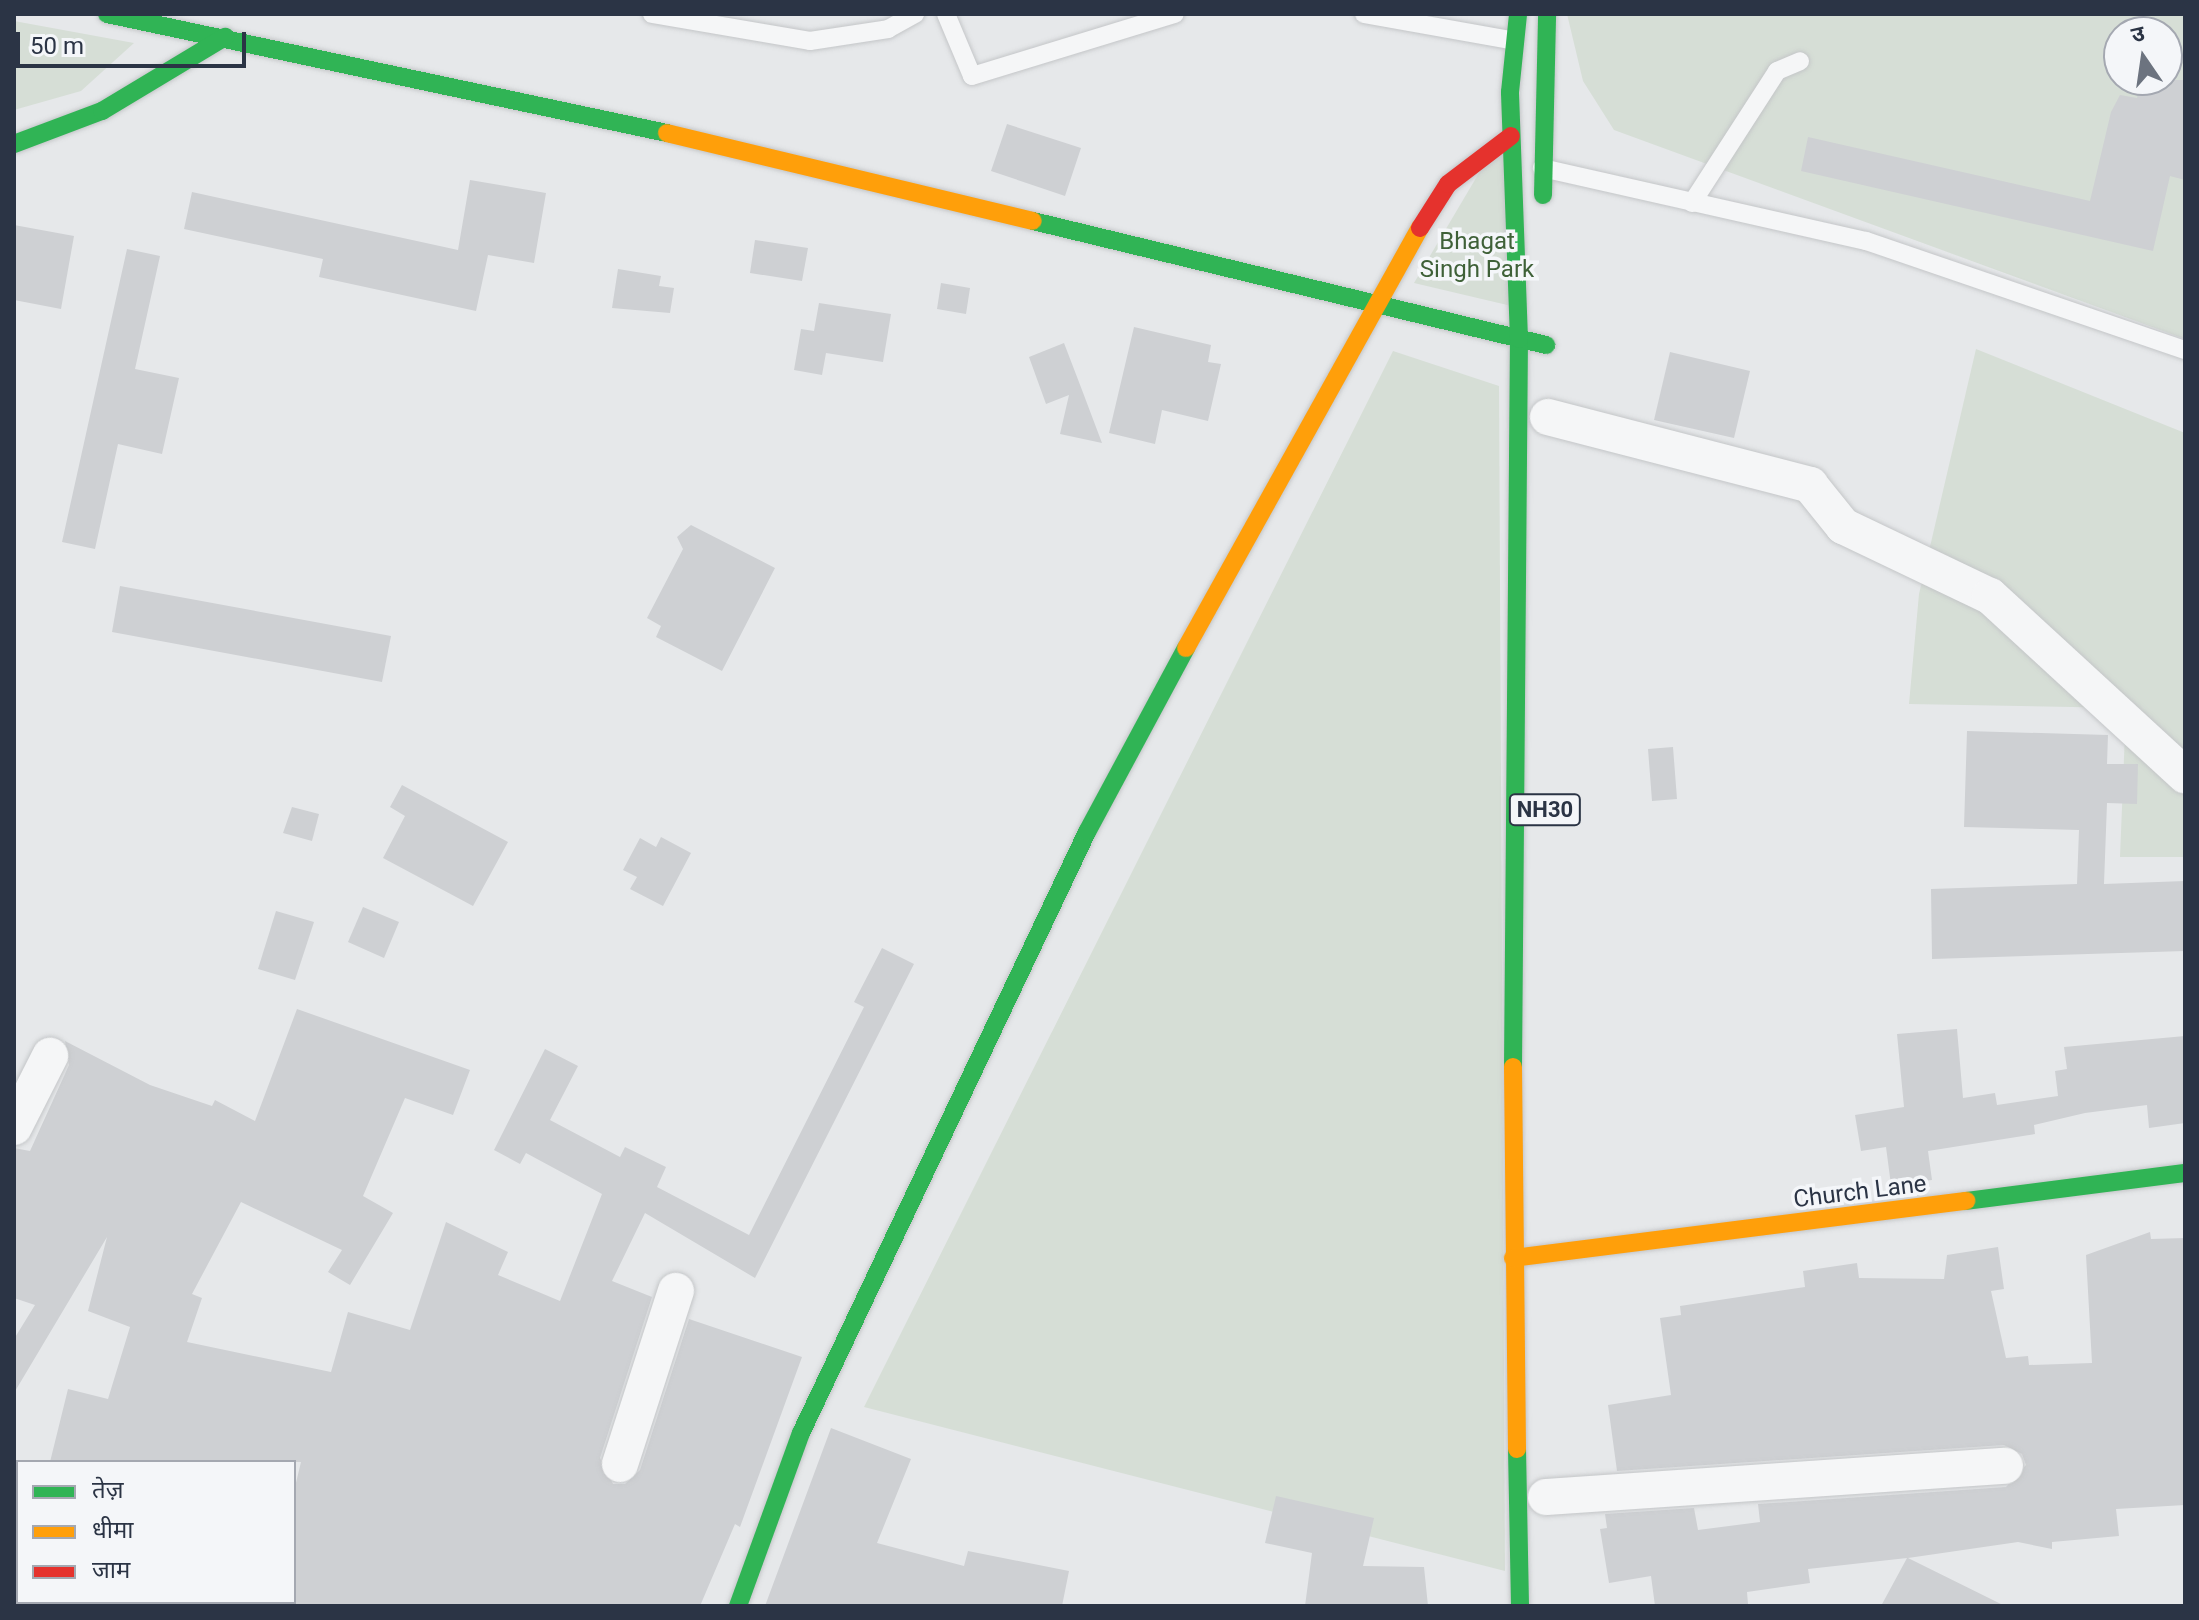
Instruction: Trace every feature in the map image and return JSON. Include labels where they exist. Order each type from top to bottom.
[{"type":"main road","points":[[107,14],[662,132],[1546,345]]},
{"type":"main road","points":[[1518,14],[1511,136],[1519,339],[1513,1258],[1520,1606]]},
{"type":"main road","points":[[1543,212],[1547,14]]},
{"type":"main road","points":[[14,144],[102,111],[225,37]]},
{"type":"main road","points":[[738,1606],[801,1433],[1087,832],[1372,304],[1448,184],[1511,136]]},
{"type":"main road","points":[[1545,316],[1548,403]]},
{"type":"main road","name":"Church Lane","points":[[1513,1258],[1541,1266],[2185,1173]]},
{"type":"main road","points":[[1541,1226],[1541,1266]]},
{"type":"street","points":[[1548,403],[1810,485],[1843,526],[1990,596],[2185,775]]},
{"type":"street","points":[[14,1127],[50,1056]]},
{"type":"street","points":[[620,1464],[676,1291]]},
{"type":"street","points":[[1546,1497],[2005,1466]]},
{"type":"lane","points":[[652,14],[810,41],[888,29],[915,14]]},
{"type":"lane","points":[[946,14],[972,76],[1175,14]]},
{"type":"lane","points":[[1364,14],[1515,41]]},
{"type":"lane","points":[[1692,203],[1777,71],[1800,61]]},
{"type":"lane","points":[[1542,168],[1866,241],[2185,350]]},
{"type":"green space","points":[[1567,14],[2185,14],[2185,339],[1614,130],[1583,81]]},
{"type":"green space","points":[[14,21],[134,43],[81,91],[14,110]]},
{"type":"green space","name":"Bhagat Singh Park","points":[[1512,117],[1520,308],[1414,283]]},
{"type":"green space","points":[[1976,349],[2185,433],[2185,857],[2120,857],[2126,708],[1909,704],[1919,594]]},
{"type":"green space","points":[[1393,351],[1499,386],[1505,1571],[864,1407]]},
{"type":"building","points":[[2185,80],[2185,180],[2170,176],[2153,251],[1801,171],[1808,137],[2090,201],[2111,112],[2119,96],[2183,96]]},
{"type":"building","points":[[1007,124],[1081,148],[1065,196],[991,171]]},
{"type":"building","points":[[470,180],[546,193],[534,263],[488,255],[476,311],[319,277],[323,259],[184,229],[192,192],[458,250]]},
{"type":"building","points":[[14,225],[74,236],[61,309],[14,300]]},
{"type":"building","points":[[755,240],[808,248],[802,281],[750,273]]},
{"type":"building","points":[[127,249],[160,256],[135,369],[179,378],[162,454],[118,444],[95,549],[62,542]]},
{"type":"building","points":[[618,269],[661,276],[659,286],[674,288],[670,313],[612,308]]},
{"type":"building","points":[[941,283],[970,288],[966,314],[937,309]]},
{"type":"building","points":[[819,303],[891,314],[883,362],[826,353],[822,375],[794,370],[801,329],[814,331]]},
{"type":"building","points":[[1134,327],[1211,345],[1208,362],[1221,364],[1208,421],[1162,410],[1155,444],[1109,433]]},
{"type":"building","points":[[1064,343],[1102,443],[1060,434],[1069,395],[1046,404],[1029,357]]},
{"type":"building","points":[[1670,352],[1750,371],[1734,438],[1654,420]]},
{"type":"building","points":[[691,525],[775,568],[722,671],[656,637],[661,626],[647,618],[683,549],[677,537]]},
{"type":"building","points":[[120,586],[391,636],[382,682],[112,632]]},
{"type":"building","points":[[1967,731],[2108,735],[2107,764],[2138,764],[2137,804],[2107,803],[2104,884],[2185,881],[2185,951],[1932,959],[1931,889],[2077,884],[2079,830],[1964,827]]},
{"type":"building","points":[[1673,747],[1677,799],[1652,801],[1648,749]]},
{"type":"building","points":[[402,785],[508,842],[473,906],[383,858],[405,816],[390,807]]},
{"type":"building","points":[[292,807],[319,814],[312,841],[283,833]]},
{"type":"building","points":[[661,837],[691,853],[663,906],[630,889],[637,877],[623,870],[640,838],[656,847]]},
{"type":"building","points":[[363,907],[399,922],[384,958],[348,942]]},
{"type":"building","points":[[276,911],[314,922],[295,980],[258,969]]},
{"type":"building","points":[[882,948],[914,964],[755,1278],[645,1213],[612,1281],[652,1297],[600,1458],[613,1484],[625,1484],[640,1470],[689,1319],[802,1357],[740,1527],[735,1524],[700,1606],[294,1606],[296,1483],[301,1462],[50,1460],[68,1389],[108,1399],[130,1327],[88,1311],[107,1237],[14,1393],[14,1339],[35,1305],[14,1298],[14,1148],[30,1151],[69,1065],[65,1041],[150,1085],[212,1106],[215,1100],[255,1121],[297,1009],[470,1070],[453,1115],[405,1098],[363,1196],[393,1213],[350,1285],[328,1272],[342,1250],[241,1202],[192,1294],[202,1298],[187,1342],[331,1372],[348,1312],[410,1330],[446,1222],[508,1252],[498,1275],[560,1301],[602,1194],[526,1153],[520,1164],[494,1150],[545,1049],[578,1066],[550,1120],[620,1157],[625,1147],[666,1167],[657,1187],[749,1235],[864,1007],[854,1002]]},
{"type":"building","points":[[1957,1029],[1963,1098],[1995,1093],[1997,1105],[2058,1096],[2055,1071],[2067,1069],[2064,1047],[2185,1036],[2185,1123],[2149,1128],[2147,1105],[2085,1113],[2034,1125],[2035,1134],[1928,1151],[1932,1180],[1891,1185],[1886,1147],[1861,1151],[1855,1115],[1904,1107],[1897,1034]]},
{"type":"building","points":[[2150,1232],[2151,1239],[2185,1238],[2185,1505],[2116,1509],[2119,1536],[2052,1542],[2052,1549],[2018,1542],[1908,1558],[2005,1606],[1881,1606],[1907,1558],[1808,1569],[1810,1583],[1747,1592],[1748,1604],[1733,1606],[1655,1606],[1651,1576],[1609,1583],[1600,1529],[1607,1528],[1605,1514],[1694,1508],[1698,1530],[1760,1522],[1758,1504],[2006,1487],[2026,1465],[2022,1454],[2004,1445],[1617,1471],[1608,1405],[1671,1395],[1660,1318],[1681,1315],[1680,1306],[1805,1287],[1803,1271],[1857,1263],[1859,1278],[1944,1279],[1947,1255],[1998,1247],[2004,1289],[1991,1291],[2006,1358],[2028,1356],[2029,1365],[2092,1363],[2086,1255]]},
{"type":"building","points":[[831,1428],[911,1459],[877,1543],[964,1566],[968,1551],[1069,1571],[1062,1606],[765,1606]]},
{"type":"building","points":[[1276,1496],[1374,1518],[1363,1566],[1424,1567],[1428,1606],[1305,1606],[1312,1553],[1265,1543]]},
{"type":"traffic: fast","points":[[107,14],[667,133]]},
{"type":"traffic: fast","points":[[1513,1067],[1519,339],[1510,92],[1518,14]]},
{"type":"traffic: fast","points":[[1543,195],[1547,14]]},
{"type":"traffic: fast","points":[[14,144],[102,111],[225,37]]},
{"type":"traffic: fast","points":[[1033,221],[1546,345]]},
{"type":"traffic: fast","points":[[738,1606],[801,1433],[1087,832],[1186,648]]},
{"type":"traffic: fast","points":[[1966,1201],[2185,1173]]},
{"type":"traffic: fast","points":[[1517,1449],[1520,1606]]},
{"type":"traffic: slow","points":[[667,133],[1033,221]]},
{"type":"traffic: slow","points":[[1186,648],[1420,228]]},
{"type":"traffic: slow","points":[[1513,1067],[1517,1449]]},
{"type":"traffic: slow","points":[[1513,1258],[1966,1201]]},
{"type":"traffic: slow","points":[[112,1604],[118,1606]]},
{"type":"traffic: jam","points":[[1420,228],[1448,184],[1511,136]]}]
